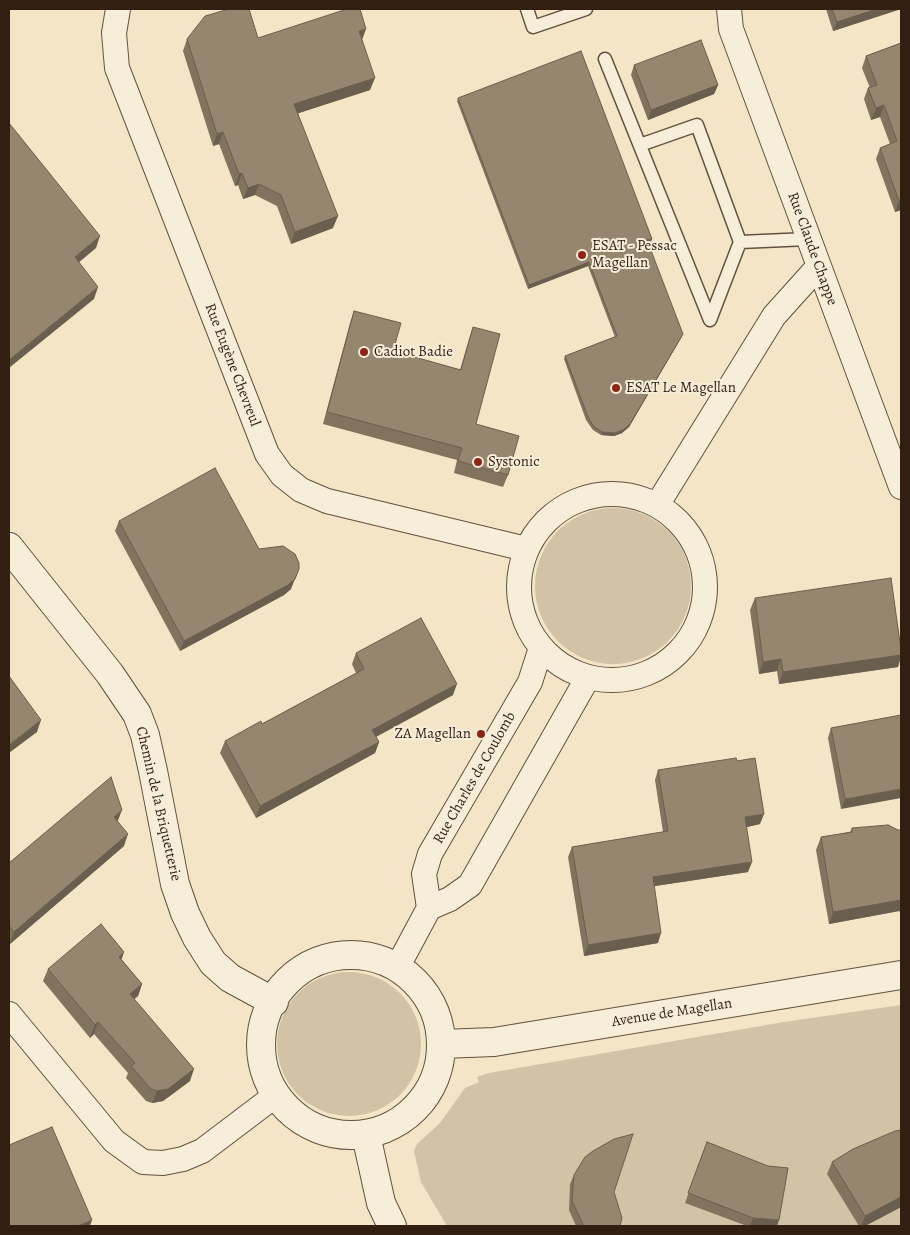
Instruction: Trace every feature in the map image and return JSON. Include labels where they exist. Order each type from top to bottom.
[{"type":"street","name":"Rue Eugène Chevreul","points":[[118,9],[114,33],[117,68],[266,454],[282,475],[301,490],[327,501],[526,549]]},
{"type":"street","name":"Rue Claude Chappe","points":[[729,9],[731,29],[901,488]]},
{"type":"street","points":[[659,502],[774,316],[818,267]]},
{"type":"street","points":[[600,493],[630,494],[659,502],[695,541],[706,587],[696,633],[664,668],[619,681],[587,679],[540,651],[526,624],[520,590],[526,549],[555,511],[600,493]]},
{"type":"street","name":"Chemin de la Briquetterie","points":[[9,547],[110,674],[136,714],[144,735],[153,771],[175,884],[185,913],[197,938],[213,963],[230,978],[274,1002]]},
{"type":"street","name":"Rue Charles de Coulomb","points":[[429,908],[424,874],[430,854],[530,682],[540,651]]},
{"type":"street","points":[[398,966],[429,908],[450,899],[470,885],[587,679]]},
{"type":"street","points":[[357,953],[398,966],[430,999],[442,1044],[433,1085],[406,1118],[366,1135],[327,1133],[299,1119],[280,1101],[266,1076],[261,1029],[281,986],[315,960],[357,953]]},
{"type":"street","name":"Avenue de Magellan","points":[[442,1044],[494,1042],[901,975]]},
{"type":"street","points":[[9,1014],[114,1141],[143,1162],[163,1163],[183,1159],[202,1152],[276,1095]]},
{"type":"street","points":[[366,1135],[381,1203],[392,1226]]},
{"type":"lane","points":[[527,9],[533,27],[586,9]]},
{"type":"lane","points":[[605,59],[710,320],[740,242],[697,125],[640,145]]},
{"type":"lane","points":[[740,242],[808,238]]},
{"type":"shaded area","points":[[605,508],[621,508],[636,511],[650,517],[673,536],[682,549],[688,563],[691,586],[690,601],[682,623],[663,646],[650,655],[636,661],[621,664],[605,664],[590,661],[576,655],[553,636],[544,623],[538,609],[535,594],[535,578],[538,563],[544,549],[563,526],[576,517],[590,511]]},
{"type":"shaded area","points":[[349,972],[377,977],[400,993],[416,1016],[421,1044],[416,1072],[400,1095],[377,1111],[349,1116],[321,1111],[298,1095],[282,1072],[277,1044],[282,1016],[298,993],[321,977]]},
{"type":"shaded area","points":[[901,1005],[901,1226],[447,1226],[421,1182],[414,1151],[417,1144],[440,1123],[465,1088],[479,1082],[477,1077],[489,1073],[784,1022]]},
{"type":"building","points":[[229,9],[249,9],[258,38],[347,9],[360,9],[366,29],[359,31],[375,78],[294,104],[338,216],[295,232],[281,195],[259,184],[248,188],[242,173],[239,174],[223,132],[217,134],[187,39],[205,16]]},
{"type":"building","points":[[832,9],[877,9],[837,22]]},
{"type":"building","points":[[701,40],[718,85],[651,110],[634,65]]},
{"type":"building","points":[[901,43],[901,200],[899,201],[880,148],[897,141],[884,105],[876,108],[868,88],[877,85],[866,56]]},
{"type":"building","name":"ESAT - Pessac Magellan","points":[[581,51],[652,239],[647,240],[683,334],[630,424],[623,430],[615,433],[602,432],[594,427],[588,417],[565,356],[617,336],[589,262],[529,285],[458,98]]},
{"type":"building","points":[[9,123],[100,236],[75,257],[98,287],[9,360]]},
{"type":"building","points":[[354,311],[401,323],[393,351],[461,370],[473,327],[500,334],[476,424],[519,436],[508,475],[458,461],[462,448],[327,412]]},
{"type":"building","points":[[215,468],[259,549],[283,546],[295,554],[299,563],[299,569],[295,579],[288,585],[184,641],[119,521]]},
{"type":"building","points":[[891,578],[901,655],[783,672],[781,659],[763,662],[755,598]]},
{"type":"building","points":[[421,618],[457,684],[372,730],[379,742],[260,806],[225,741],[261,721],[262,724],[364,669],[356,653]]},
{"type":"building","points":[[9,676],[41,720],[9,745]]},
{"type":"building","points":[[901,715],[901,789],[845,799],[831,728]]},
{"type":"building","points":[[736,758],[737,761],[755,758],[764,814],[745,817],[752,862],[653,877],[661,933],[588,945],[572,847],[668,831],[658,770]]},
{"type":"building","points":[[111,777],[122,810],[114,817],[128,834],[14,932],[9,926],[9,863]]},
{"type":"building","points":[[888,825],[901,830],[901,900],[833,912],[821,837],[852,832],[852,828]]},
{"type":"building","points":[[101,924],[124,952],[119,957],[142,984],[130,994],[194,1069],[168,1089],[157,1091],[151,1089],[131,1066],[135,1063],[98,1022],[95,1025],[48,969]]},
{"type":"building","points":[[52,1127],[92,1220],[78,1226],[9,1226],[9,1145]]},
{"type":"building","points":[[901,1130],[901,1197],[865,1216],[832,1162],[853,1149]]},
{"type":"building","points":[[633,1134],[614,1192],[622,1218],[620,1226],[584,1226],[572,1201],[574,1175],[585,1157],[593,1151],[614,1139]]},
{"type":"building","points":[[707,1142],[768,1166],[788,1168],[779,1220],[753,1218],[688,1193]]},
{"type":"place","name":"ESAT - Pessac Magellan","points":[[582,255]]},
{"type":"place","name":"Cadiot Badie","points":[[364,352]]},
{"type":"place","name":"ESAT Le Magellan","points":[[616,388]]},
{"type":"place","name":"Systonic","points":[[478,462]]},
{"type":"place","name":"ZA Magellan","points":[[481,734]]}]
